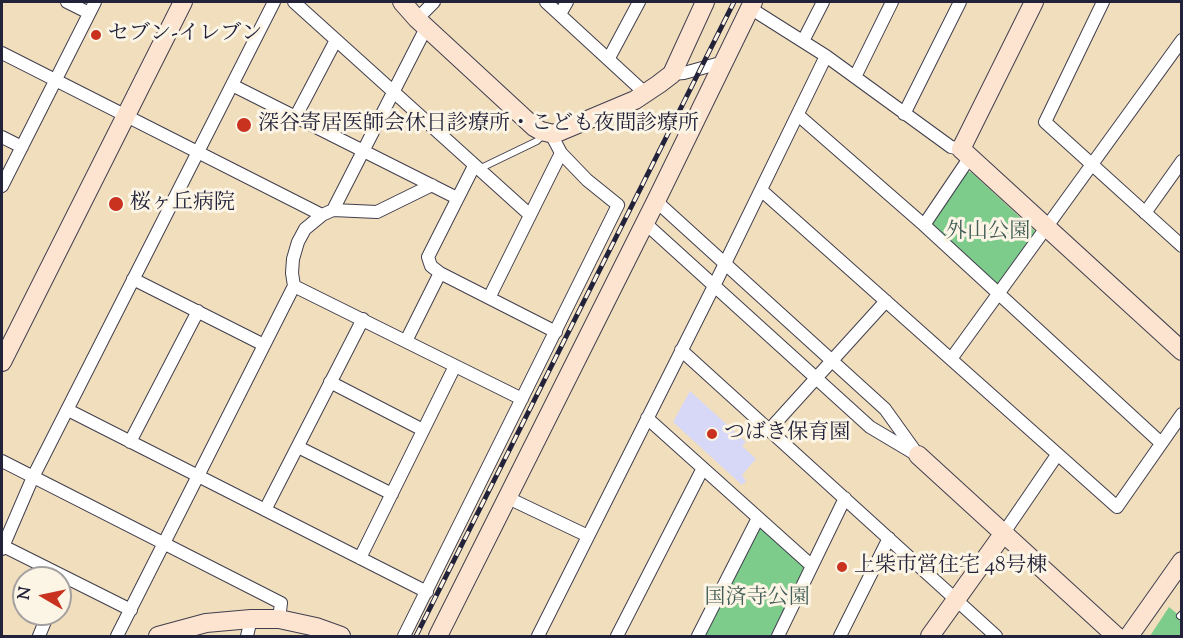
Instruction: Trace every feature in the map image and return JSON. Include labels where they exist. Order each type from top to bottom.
[{"type":"street","points":[[2,186],[92,7],[67,2]]},
{"type":"street","points":[[2,362],[183,2]]},
{"type":"street","points":[[34,566],[2,548],[33,477],[274,2]]},
{"type":"street","points":[[294,2],[530,215]]},
{"type":"street","points":[[402,2],[421,23],[534,127],[555,134],[646,94],[672,74],[705,2]]},
{"type":"street","points":[[117,636],[294,286],[293,258],[298,242],[305,229],[327,212],[363,150],[393,91],[421,23],[434,2]]},
{"type":"street","points":[[546,2],[646,94]]},
{"type":"street","points":[[560,14],[567,2]]},
{"type":"street","points":[[609,58],[639,2]]},
{"type":"street","points":[[803,41],[823,2]]},
{"type":"street","points":[[855,77],[892,2]]},
{"type":"street","points":[[904,114],[960,2]]},
{"type":"street","points":[[924,225],[966,153],[1034,2]]},
{"type":"street","points":[[1103,2],[1046,122],[1182,246]]},
{"type":"street","points":[[438,636],[656,201],[751,5],[826,56],[951,147],[966,153],[1182,351]]},
{"type":"street","points":[[296,116],[336,40]]},
{"type":"street","points":[[951,359],[1182,40]]},
{"type":"street","points":[[2,53],[197,152],[327,212],[377,212],[432,185]]},
{"type":"street","points":[[538,636],[714,286],[826,56]]},
{"type":"street","points":[[672,74],[684,74],[724,62]]},
{"type":"street","points":[[232,85],[458,198]]},
{"type":"street","points":[[798,115],[924,225],[1161,443]]},
{"type":"street","points":[[404,636],[618,205],[587,180],[561,153],[548,133]]},
{"type":"street","points":[[2,137],[22,147]]},
{"type":"street","points":[[489,298],[561,153]]},
{"type":"street","points":[[1145,213],[1182,161]]},
{"type":"street","points":[[476,167],[428,257],[431,266],[440,273],[556,332]]},
{"type":"street","points":[[761,190],[1117,507],[1182,414]]},
{"type":"street","points":[[656,201],[885,409],[918,455],[1116,636]]},
{"type":"street","points":[[645,223],[870,428],[918,455]]},
{"type":"street","points":[[406,341],[440,273]]},
{"type":"street","points":[[133,279],[264,345]]},
{"type":"street","points":[[294,286],[522,399]]},
{"type":"street","points":[[770,429],[886,301]]},
{"type":"street","points":[[130,442],[198,311]]},
{"type":"street","points":[[265,510],[363,319]]},
{"type":"street","points":[[681,350],[996,636]]},
{"type":"street","points":[[360,558],[455,366]]},
{"type":"street","points":[[330,382],[423,430]]},
{"type":"street","points":[[68,410],[427,592]]},
{"type":"street","points":[[647,418],[812,566]]},
{"type":"street","points":[[298,447],[392,494]]},
{"type":"street","points":[[930,636],[1057,455]]},
{"type":"street","points":[[2,461],[281,603],[279,619]]},
{"type":"street","points":[[617,636],[703,468]]},
{"type":"street","points":[[506,497],[588,536]]},
{"type":"street","points":[[778,636],[845,498]]},
{"type":"street","points":[[703,635],[758,518]]},
{"type":"street","points":[[840,636],[889,538]]},
{"type":"street","points":[[1129,636],[1182,561]]},
{"type":"street","points":[[72,586],[131,610]]},
{"type":"street","points":[[247,636],[251,618]]},
{"type":"street","points":[[164,636],[206,623],[251,618],[279,619],[315,627],[341,636]]},
{"type":"lane","points":[[476,167],[537,141],[548,133]]},
{"type":"shaded area","name":"つばき保育園","points":[[690,391],[746,442],[742,446],[756,459],[742,475],[746,481],[742,485],[673,422]]},
{"type":"green space","name":"外山公園","points":[[965,172],[971,172],[1035,231],[1034,237],[1000,283],[993,283],[930,225]]},
{"type":"green space","name":"国済寺公園","points":[[758,518],[812,566],[778,636],[709,636],[701,632]]},
{"type":"green space","points":[[1169,607],[1181,617],[1181,636],[1150,636]]},
{"type":"railway","points":[[416,636],[734,2]]},
{"type":"place","name":"セブン-イレブン","points":[[96,35]]},
{"type":"place","name":"深谷寄居医師会休日診療所・こども夜間診療所","points":[[244,125]]},
{"type":"place","name":"桜ヶ丘病院","points":[[116,204]]},
{"type":"place","name":"つばき保育園","points":[[712,434]]},
{"type":"place","name":"上柴市営住宅 48号棟","points":[[842,567]]}]
